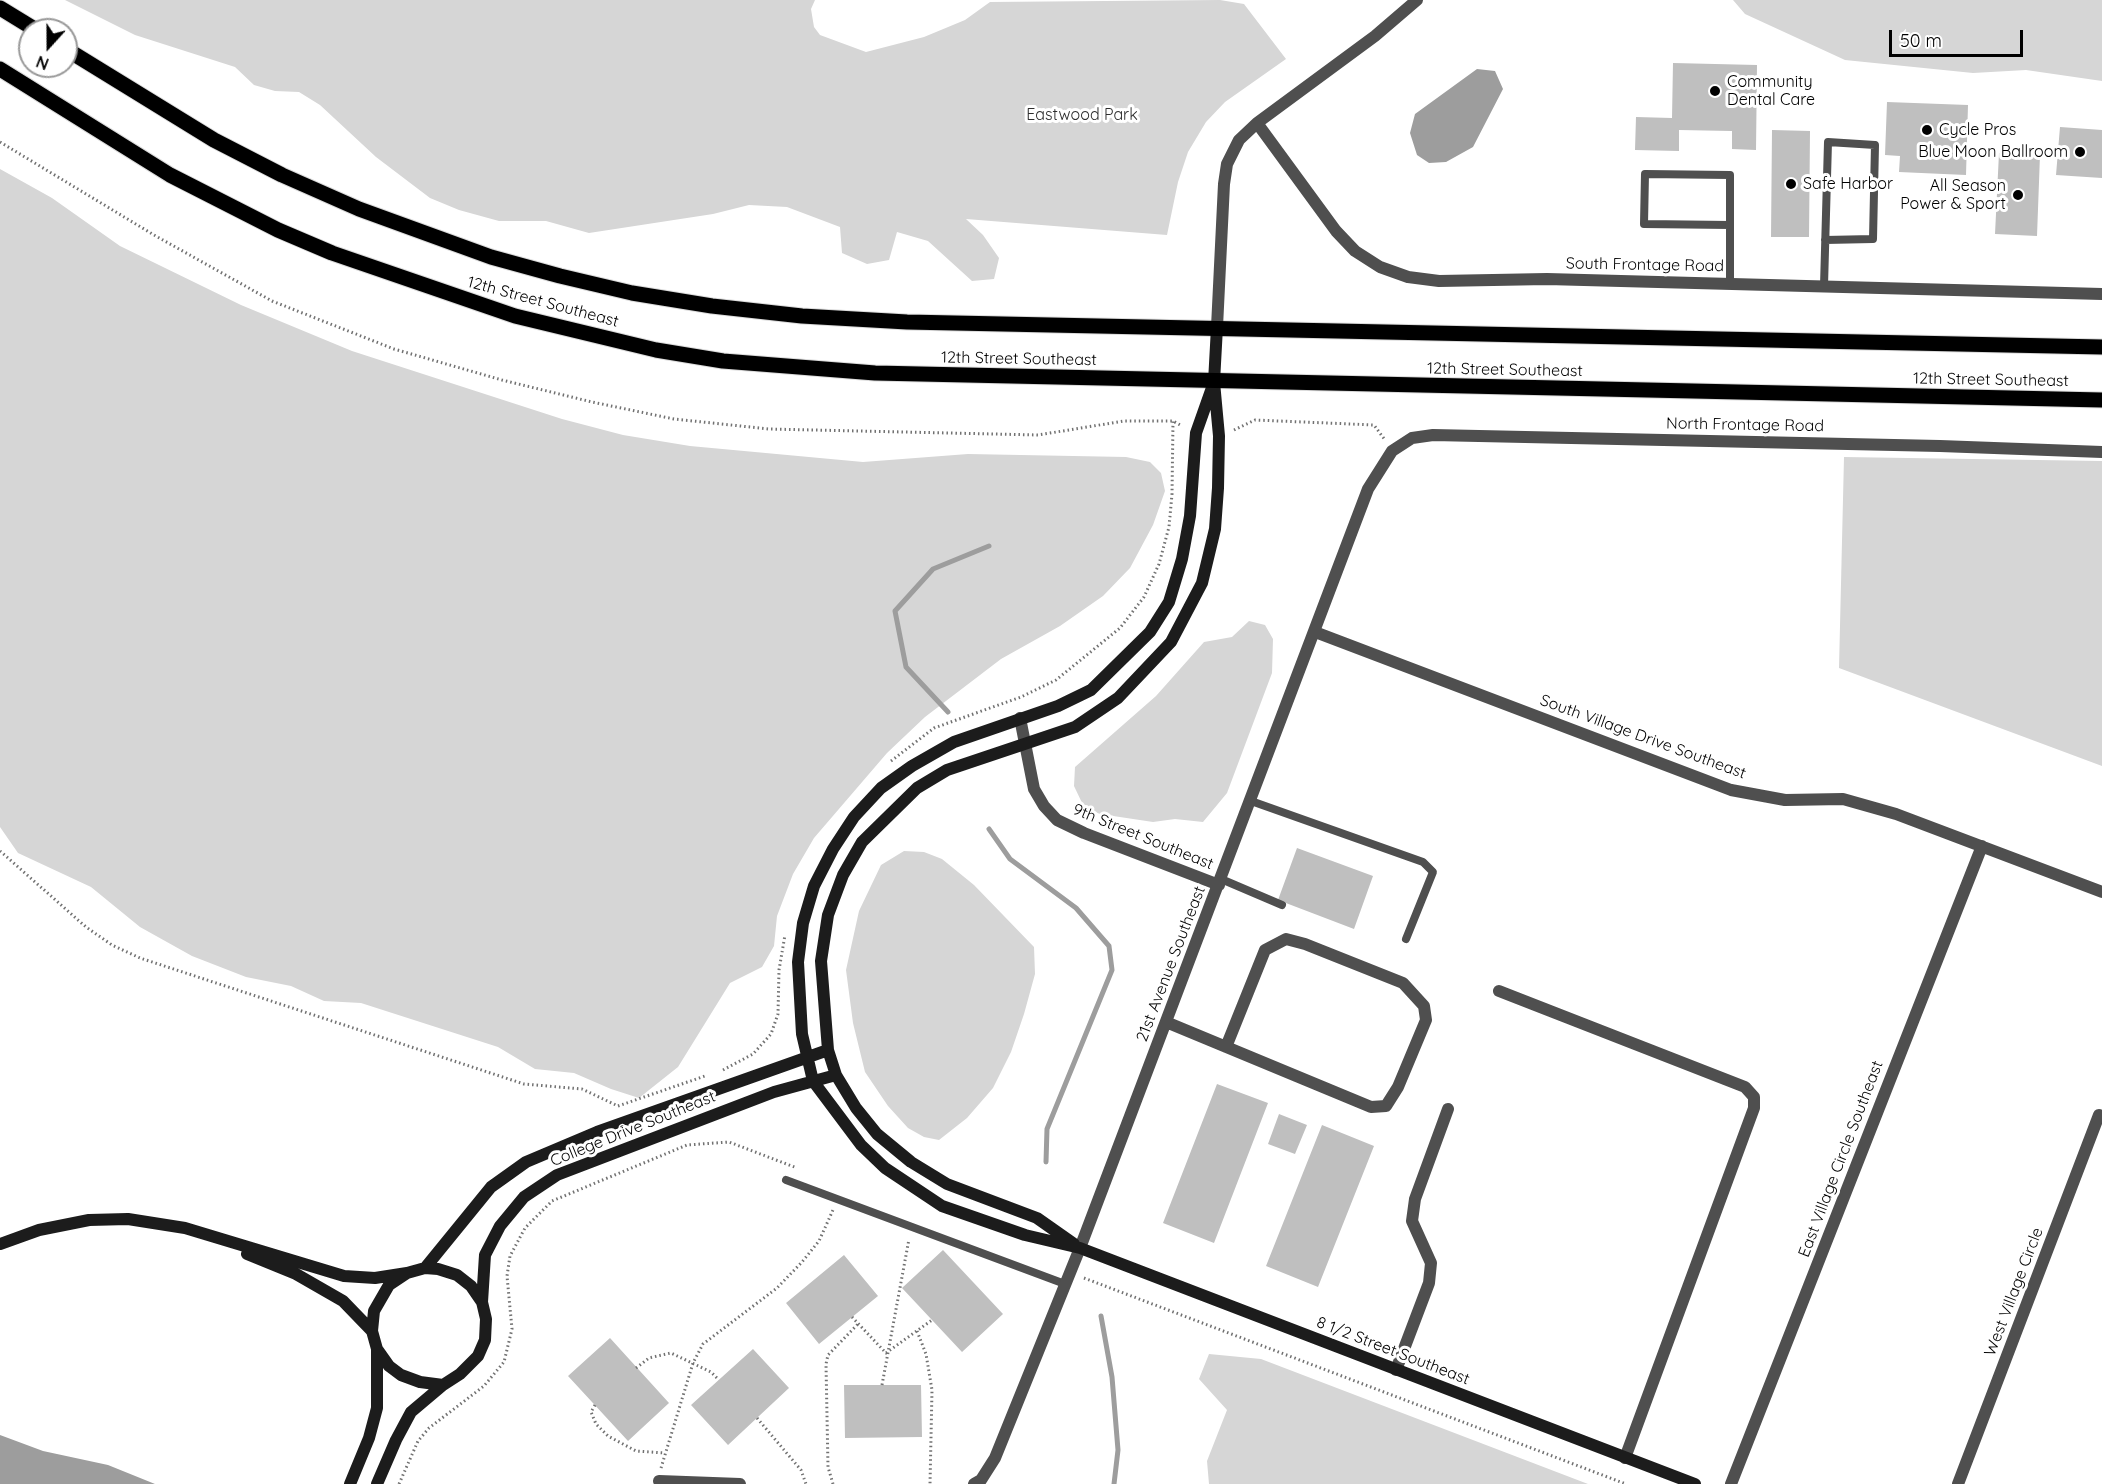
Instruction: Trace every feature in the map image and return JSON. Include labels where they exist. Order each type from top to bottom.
[{"type":"main road","points":[[0,8],[18,19]]},
{"type":"main road","name":"12th Street Southeast","points":[[78,56],[214,140],[282,175],[424,234],[570,278],[632,293],[700,304],[802,316],[907,322],[2102,347]]},
{"type":"main road","name":"12th Street Southeast","points":[[0,69],[170,175],[278,230],[332,254],[448,295],[582,334],[668,352],[790,368],[875,373],[2102,400]]},
{"type":"street","points":[[828,1050],[820,961],[828,915],[843,875],[862,842],[917,788],[947,770],[1075,727],[1118,698],[1171,642],[1187,615],[1202,583],[1215,529],[1219,436],[1214,382],[1224,184],[1227,164],[1239,140],[1257,123],[1375,36],[1417,0]]},
{"type":"street","name":"South Frontage Road","points":[[1257,123],[1336,231],[1355,251],[1380,267],[1408,276],[1439,281],[1547,279],[2102,294]]},
{"type":"street","points":[[807,1057],[799,1001],[798,962],[803,923],[814,886],[833,849],[854,817],[881,788],[912,766],[954,742],[1058,706],[1091,690],[1150,632],[1169,602],[1182,559],[1190,516],[1196,433],[1214,382]]},
{"type":"street","name":"North Frontage Road","points":[[1392,451],[1412,438],[1433,435],[1940,446],[2102,452]]},
{"type":"street","name":"21st Avenue Southeast","points":[[974,1484],[981,1480],[995,1458],[1080,1248],[1368,489],[1392,451]]},
{"type":"street","name":"South Village Drive Southeast","points":[[1315,632],[1731,790],[1785,800],[1843,799],[1896,814],[2102,891]]},
{"type":"street","name":"9th Street Southeast","points":[[1020,718],[1034,789],[1044,806],[1057,820],[1084,833],[1220,882]]},
{"type":"street","name":"East Village Circle Southeast","points":[[1731,1484],[1982,846]]},
{"type":"street","points":[[1166,1023],[1371,1107],[1386,1106],[1398,1088],[1426,1020],[1424,1006],[1403,983],[1305,944],[1286,939],[1265,950],[1226,1047]]},
{"type":"street","points":[[1499,992],[1745,1087],[1754,1097],[1750,1119],[1625,1458]]},
{"type":"street","name":"College Drive Southeast","points":[[425,1268],[461,1222],[500,1181],[526,1162],[628,1121],[828,1050]]},
{"type":"street","name":"8 1/2 Street Southeast","points":[[828,1050],[836,1075],[856,1108],[877,1134],[911,1162],[947,1184],[1037,1218],[1080,1248]]},
{"type":"street","name":"8 1/2 Street Southeast","points":[[807,1057],[813,1081],[861,1145],[914,1189],[942,1206],[1025,1236],[1080,1248],[1695,1484]]},
{"type":"street","name":"College Drive Southeast","points":[[482,1302],[485,1255],[500,1226],[524,1197],[557,1175],[637,1142],[774,1092],[836,1075]]},
{"type":"street","points":[[1396,1370],[1430,1282],[1431,1263],[1412,1221],[1415,1199],[1448,1109]]},
{"type":"street","name":"West Village Circle","points":[[1958,1484],[2099,1115],[2102,1116]]},
{"type":"street","points":[[0,1244],[39,1230],[89,1220],[128,1220],[185,1228],[344,1276],[375,1278],[425,1268],[438,1269],[457,1275],[471,1286],[482,1302],[486,1329],[485,1340],[478,1356],[460,1374],[443,1385],[411,1413],[396,1440],[377,1484]]},
{"type":"street","points":[[185,1228],[296,1275],[344,1301],[372,1331]]},
{"type":"street","points":[[350,1484],[377,1408],[377,1349],[372,1331],[377,1301],[388,1285],[407,1273]]},
{"type":"street","points":[[377,1349],[389,1366],[401,1375],[420,1382],[443,1385]]},
{"type":"street","points":[[659,1481],[740,1484]]},
{"type":"lane","points":[[1824,286],[1825,240],[1828,142],[1875,145],[1873,239],[1825,240]]},
{"type":"lane","points":[[1730,225],[1644,224],[1645,174],[1730,175],[1730,225],[1730,284]]},
{"type":"lane","points":[[1251,801],[1423,862],[1434,872],[1406,939]]},
{"type":"lane","points":[[1220,882],[1282,905]]},
{"type":"lane","points":[[786,1180],[915,1227],[1067,1278]]},
{"type":"path","points":[[0,851],[87,927],[111,945],[140,958],[524,1084],[582,1089],[618,1106],[628,1121]]},
{"type":"path","points":[[637,1142],[640,1166]]},
{"type":"path","points":[[399,1484],[418,1441],[429,1428],[484,1386],[504,1362],[512,1329],[507,1276],[510,1256],[525,1228],[552,1201],[687,1145],[729,1142],[806,1172]]},
{"type":"path","points":[[659,1481],[665,1452],[693,1363],[704,1344],[777,1287],[802,1263],[819,1241],[836,1199]]},
{"type":"path","points":[[882,1385],[906,1246],[915,1227]]},
{"type":"path","points":[[1067,1278],[1626,1484]]},
{"type":"path","points":[[852,1317],[886,1353]]},
{"type":"path","points":[[886,1353],[933,1320]]},
{"type":"path","points":[[833,1484],[828,1467],[826,1364],[828,1355],[858,1324]]},
{"type":"path","points":[[917,1331],[926,1354],[932,1390],[930,1484]]},
{"type":"path","points":[[636,1368],[649,1358],[671,1353],[711,1372],[719,1380]]},
{"type":"path","points":[[595,1405],[591,1412],[597,1424],[608,1436],[636,1452],[665,1452]]},
{"type":"path","points":[[757,1418],[801,1470],[806,1484]]},
{"type":"green space","name":"Eastwood Park","points":[[65,0],[815,0],[811,9],[814,27],[820,35],[866,52],[924,37],[965,20],[990,2],[1220,0],[1244,4],[1286,59],[1225,102],[1206,122],[1188,152],[1178,182],[1167,235],[966,219],[983,235],[999,258],[994,279],[972,281],[928,241],[897,232],[889,260],[867,264],[842,253],[840,227],[787,207],[749,205],[713,214],[589,233],[546,221],[499,221],[459,210],[430,198],[376,157],[320,105],[299,92],[275,91],[254,85],[235,67],[135,35]]},
{"type":"green space","points":[[1733,0],[2102,0],[2102,81],[2026,70],[1973,73],[1845,60],[1745,14]]},
{"type":"green space","points":[[0,169],[52,198],[120,246],[241,305],[352,351],[562,419],[623,435],[690,446],[863,462],[968,454],[1126,457],[1150,462],[1161,473],[1165,491],[1153,525],[1130,568],[1103,596],[1060,626],[1001,659],[925,717],[887,753],[814,838],[793,874],[777,916],[774,946],[762,967],[730,983],[678,1067],[639,1098],[574,1073],[535,1069],[498,1047],[361,1003],[324,1001],[291,986],[246,977],[192,956],[140,927],[91,887],[18,853],[0,827]]},
{"type":"green space","points":[[1844,457],[2102,461],[2102,766],[1839,668]]},
{"type":"green space","points":[[1249,621],[1265,625],[1273,639],[1272,673],[1227,793],[1203,822],[1175,819],[1153,822],[1100,814],[1084,807],[1074,786],[1075,767],[1156,696],[1204,642],[1232,637]]},
{"type":"green space","points":[[904,851],[924,852],[942,859],[974,885],[1034,947],[1035,974],[1011,1052],[993,1088],[967,1118],[939,1140],[924,1137],[908,1128],[888,1106],[865,1072],[853,1023],[846,970],[859,911],[881,865]]},
{"type":"green space","points":[[1209,1354],[1261,1359],[1588,1484],[1209,1484],[1207,1461],[1227,1410],[1199,1379]]},
{"type":"shaded area","points":[[1477,69],[1495,71],[1503,89],[1473,147],[1446,162],[1429,163],[1417,155],[1410,133],[1415,114]]},
{"type":"shaded area","points":[[0,1435],[43,1451],[108,1465],[155,1484],[0,1484]]},
{"type":"building","name":"Community Dental Care","points":[[1673,63],[1757,65],[1756,150],[1732,149],[1732,131],[1679,130],[1679,151],[1635,150],[1636,117],[1672,118]]},
{"type":"building","name":"Cycle Pros","points":[[1887,102],[1968,105],[1966,175],[1899,172],[1900,156],[1885,155]]},
{"type":"building","name":"Blue Moon Ballroom","points":[[2060,127],[2102,130],[2102,178],[2056,175]]},
{"type":"building","name":"Safe Harbor","points":[[1772,130],[1810,131],[1809,237],[1771,237]]},
{"type":"building","name":"All Season Power & Sport","points":[[1999,153],[2040,155],[2037,236],[1995,234]]},
{"type":"building","points":[[1297,848],[1373,876],[1354,929],[1278,900]]},
{"type":"building","points":[[1217,1084],[1268,1103],[1214,1243],[1163,1223]]},
{"type":"building","points":[[1279,1114],[1307,1125],[1295,1154],[1268,1144]]},
{"type":"building","points":[[1322,1125],[1374,1146],[1318,1287],[1266,1266]]},
{"type":"building","points":[[943,1250],[1003,1314],[962,1352],[902,1288]]},
{"type":"building","points":[[844,1255],[878,1296],[819,1344],[786,1303]]},
{"type":"building","points":[[610,1338],[669,1403],[628,1441],[568,1376]]},
{"type":"building","points":[[753,1349],[789,1388],[728,1445],[691,1405]]},
{"type":"building","points":[[844,1385],[921,1385],[922,1437],[845,1438]]},
{"type":"waterway","points":[[948,712],[906,667],[895,611],[933,569],[989,546]]},
{"type":"waterway","points":[[989,829],[1010,859],[1076,908],[1109,946],[1112,970],[1047,1129],[1046,1162]]},
{"type":"waterway","points":[[1101,1316],[1112,1377],[1118,1450],[1114,1484]]},
{"type":"place","name":"Community Dental Care","points":[[1715,91]]},
{"type":"place","name":"Cycle Pros","points":[[1927,130]]},
{"type":"place","name":"Blue Moon Ballroom","points":[[2080,152]]},
{"type":"place","name":"Safe Harbor","points":[[1791,184]]},
{"type":"place","name":"All Season Power & Sport","points":[[2018,195]]}]
